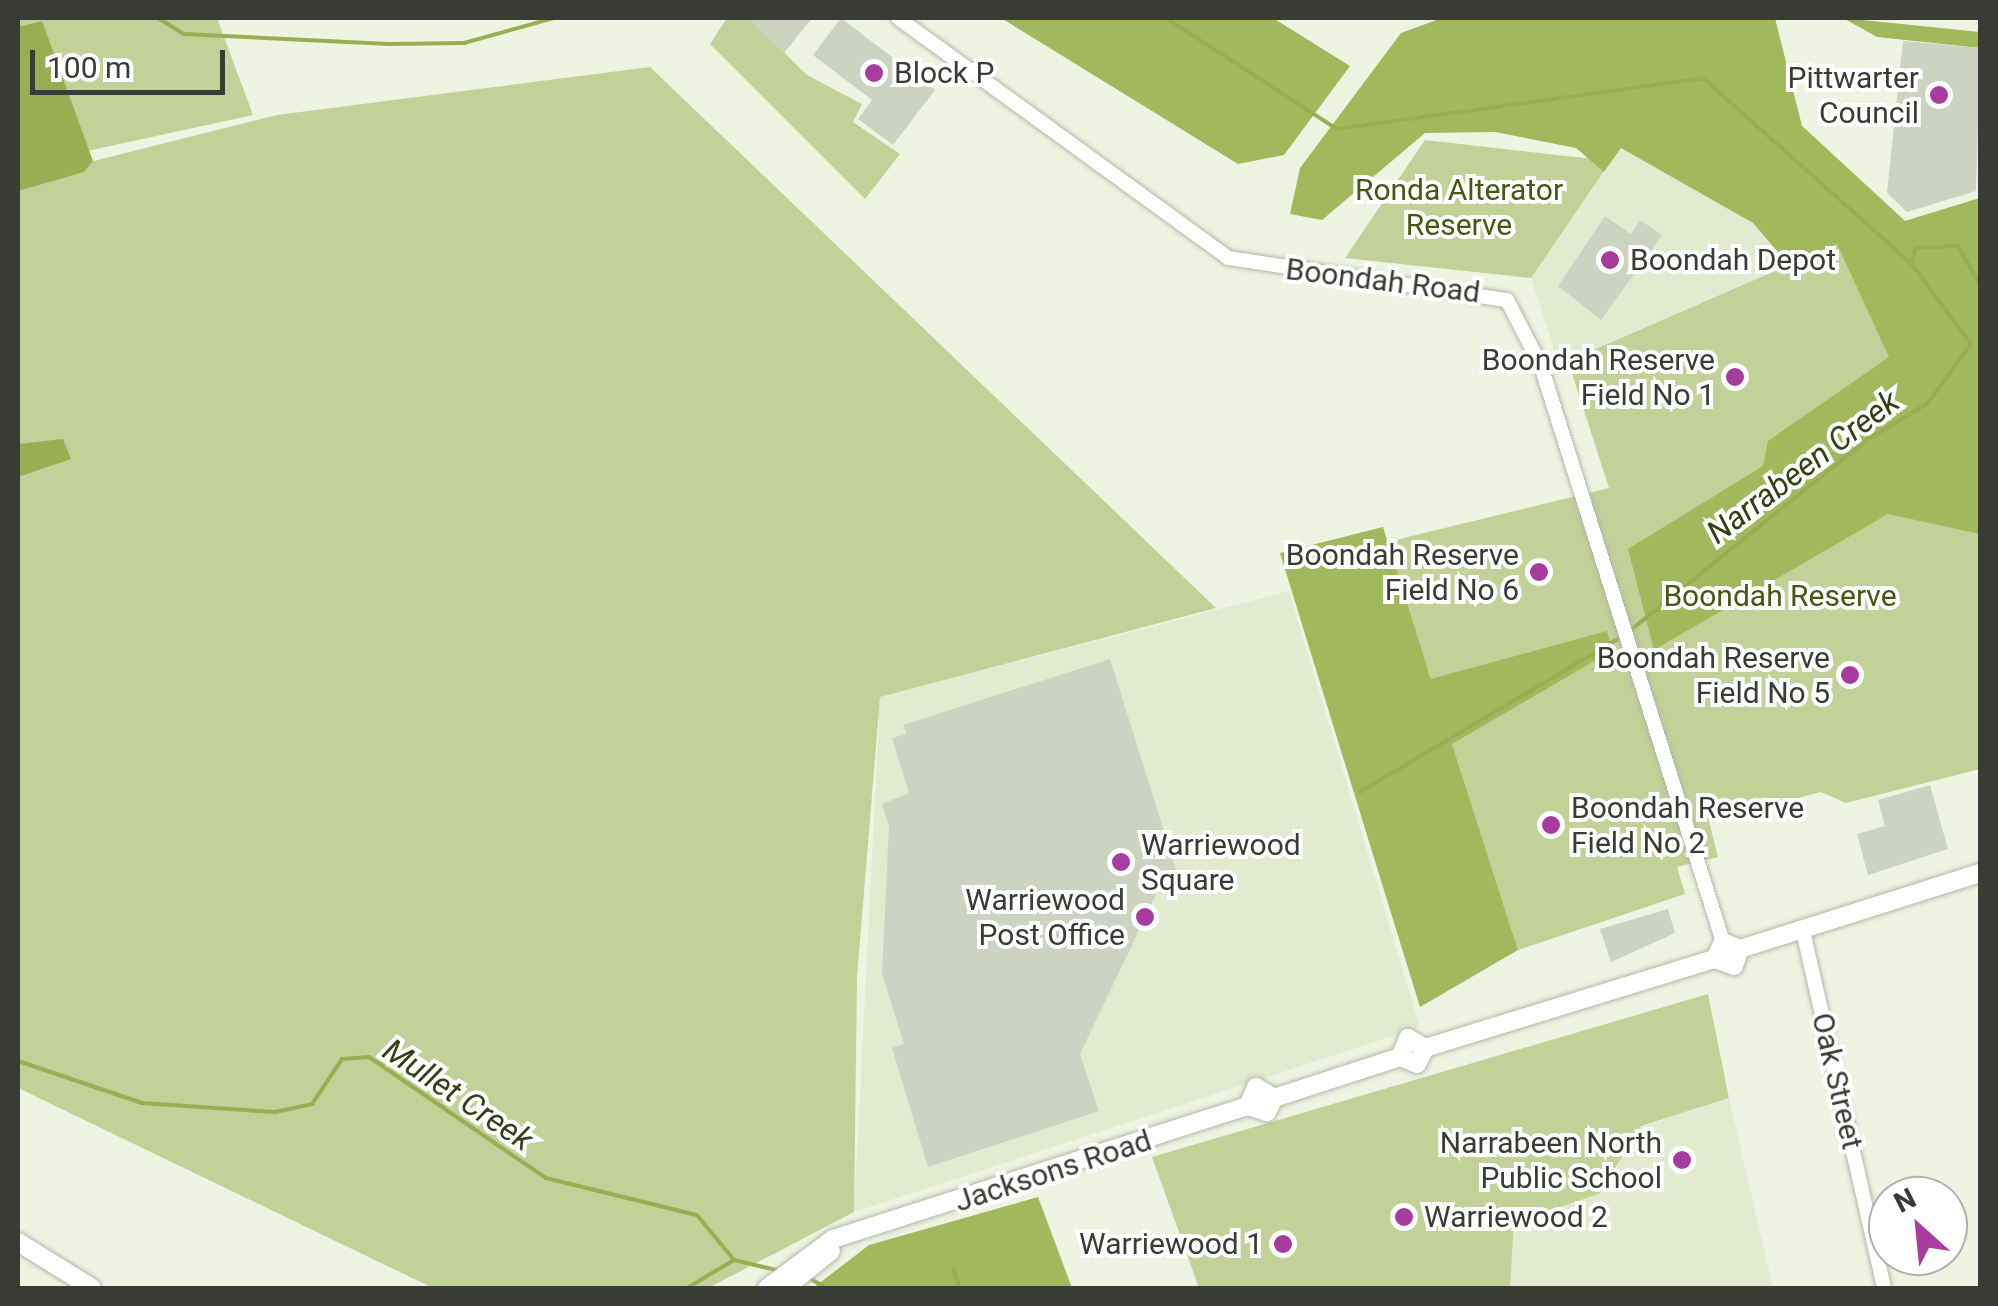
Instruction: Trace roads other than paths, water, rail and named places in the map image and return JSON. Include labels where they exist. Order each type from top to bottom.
[{"type":"street","name":"Boondah Road","points":[[898,18],[1228,258],[1507,300],[1534,346],[1726,950]]},
{"type":"street","points":[[1726,950],[1803,932],[1980,873]]},
{"type":"street","name":"Oak Street","points":[[1803,932],[1884,1288]]},
{"type":"street","name":"Jacksons Road","points":[[777,1287],[808,1259],[857,1232],[1248,1106],[1267,1112],[1274,1098],[1400,1057],[1408,1038],[1425,1048],[1726,950]]},
{"type":"street","points":[[18,1242],[92,1288]]},
{"type":"waterway","points":[[158,18],[184,34],[389,44],[464,43],[554,18]]},
{"type":"waterway","name":"Narrabeen Creek","points":[[1166,18],[1337,129],[1703,78],[1911,263],[1971,344],[1928,403],[1867,440],[1631,630]]},
{"type":"waterway","name":"Narrabeen Creek","points":[[1912,260],[1916,248],[1958,246],[1980,285]]},
{"type":"waterway","name":"Narrabeen Creek","points":[[1360,792],[1623,636]]},
{"type":"waterway","name":"Mullet Creek","points":[[18,1061],[142,1103],[275,1112],[312,1104],[342,1059],[369,1057],[546,1178],[697,1215],[734,1260],[780,1271]]},
{"type":"waterway","points":[[687,1288],[734,1260]]},
{"type":"waterway","points":[[953,1269],[960,1288]]},
{"type":"waterway","points":[[809,1278],[826,1288]]},
{"type":"place","name":"Block P","points":[[874,73]]},
{"type":"place","name":"Pittwarter Council","points":[[1939,95]]},
{"type":"place","name":"Boondah Depot","points":[[1610,260]]},
{"type":"place","name":"Boondah Reserve Field No 1","points":[[1735,377]]},
{"type":"place","name":"Boondah Reserve Field No 6","points":[[1539,572]]},
{"type":"place","name":"Boondah Reserve Field No 5","points":[[1850,675]]},
{"type":"place","name":"Boondah Reserve Field No 2","points":[[1551,825]]},
{"type":"place","name":"Warriewood Square","points":[[1121,862]]},
{"type":"place","name":"Warriewood Post Office","points":[[1145,917]]},
{"type":"place","name":"Narrabeen North Public School","points":[[1682,1160]]},
{"type":"place","name":"Warriewood 2","points":[[1404,1217]]},
{"type":"place","name":"Warriewood 1","points":[[1283,1244]]},
{"type":"park label","name":"Ronda Alterator Reserve","points":[[1459,207]]},
{"type":"park label","name":"Boondah Reserve","points":[[1780,596]]}]
